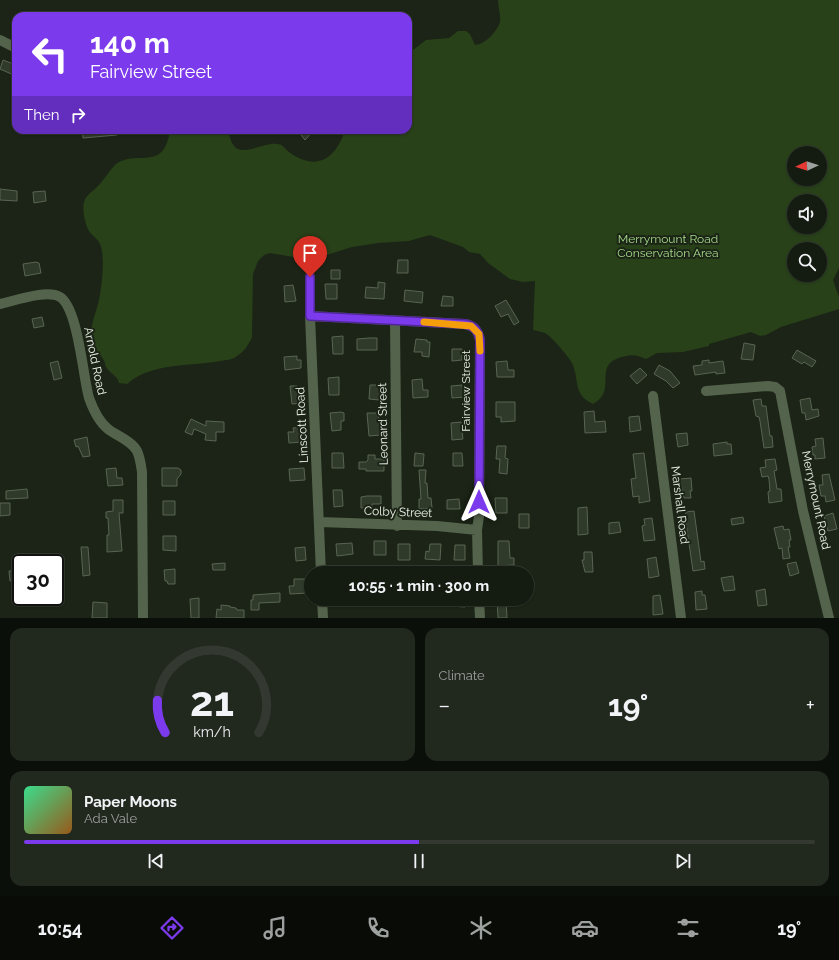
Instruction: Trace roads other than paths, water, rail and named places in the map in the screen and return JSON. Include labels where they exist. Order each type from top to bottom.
[{"type":"street","points":[[0,40],[12,46]]},
{"type":"street","name":"Linscott Road","points":[[310,277],[310,316],[321,566]]},
{"type":"street","name":"Arnold Road","points":[[0,304],[47,294],[55,295],[64,300],[72,316],[87,389],[93,409],[105,426],[137,450],[142,472],[143,618]]},
{"type":"street","name":"Fairview Street","points":[[310,316],[465,324],[471,326],[479,334],[478,566]]},
{"type":"street","name":"Leonard Street","points":[[395,321],[397,526]]},
{"type":"street","name":"Merrymount Road","points":[[706,391],[764,386],[778,388],[781,394],[803,511],[829,618]]},
{"type":"street","name":"Marshall Road","points":[[653,396],[681,618]]},
{"type":"street","name":"Colby Street","points":[[319,522],[397,526],[438,526],[477,530]]},
{"type":"street","points":[[322,606],[323,618]]},
{"type":"street","points":[[479,606],[480,618]]},
{"type":"park label","name":"Merrymount Road Conservation Area","points":[[668,246]]}]
